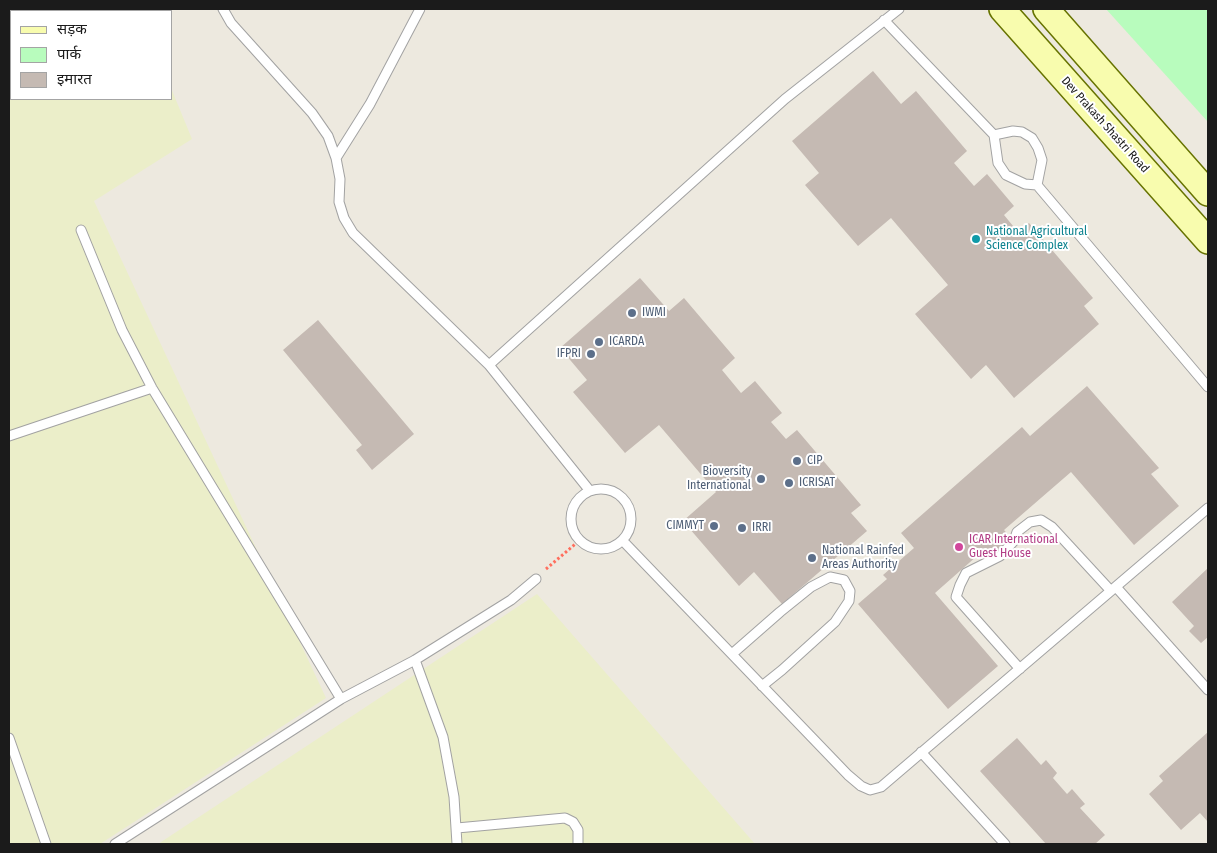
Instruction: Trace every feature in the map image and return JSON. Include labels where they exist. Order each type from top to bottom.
[{"type":"street","name":"Dev Prakash Shastri Road","points":[[1002,9],[1208,241]]},
{"type":"street","points":[[1046,9],[1208,193]]},
{"type":"lane","points":[[223,9],[232,23],[312,113],[328,136],[336,158],[340,179],[339,202],[344,218],[353,233],[490,365],[590,491]]},
{"type":"lane","points":[[336,158],[370,104],[420,9]]},
{"type":"lane","points":[[490,365],[785,99],[899,9]]},
{"type":"lane","points":[[884,20],[994,135],[998,163],[1006,175],[1025,184],[1037,185],[1208,387]]},
{"type":"lane","points":[[994,135],[1013,131],[1022,132],[1032,138],[1042,160],[1037,185]]},
{"type":"lane","points":[[81,230],[122,330],[152,388],[341,699]]},
{"type":"lane","points":[[9,436],[152,388]]},
{"type":"lane","points":[[610,490],[620,495],[627,502],[632,522],[628,532],[615,546],[606,549],[596,549],[587,546],[580,540],[574,532],[571,523],[572,513],[582,496],[590,491],[610,490]]},
{"type":"lane","points":[[622,540],[848,775],[861,786],[870,790],[881,787],[1207,511]]},
{"type":"lane","points":[[1020,669],[956,597],[966,573],[1000,556],[1014,541],[1017,532],[1030,522],[1041,520],[1052,527],[1113,589],[1208,690]]},
{"type":"lane","points":[[732,654],[811,587],[830,577],[844,580],[850,591],[849,601],[836,622],[762,686]]},
{"type":"lane","points":[[115,844],[341,699],[415,660],[511,600],[536,579]]},
{"type":"lane","points":[[415,660],[444,737],[450,768],[457,844]]},
{"type":"lane","points":[[9,738],[46,844]]},
{"type":"lane","points":[[921,752],[1005,844]]},
{"type":"lane","points":[[457,828],[565,818],[573,822],[578,830],[578,844]]},
{"type":"path","points":[[536,579],[580,540]]},
{"type":"green space","points":[[9,9],[139,9],[10,10],[10,100],[172,100],[172,90],[192,139],[94,201],[326,698],[100,844],[9,844]]},
{"type":"green space","points":[[1106,9],[1208,9],[1208,122]]},
{"type":"green space","points":[[537,594],[755,844],[158,844]]},
{"type":"building","name":"National Agricultural Science Complex","points":[[873,71],[901,104],[916,91],[967,151],[954,163],[974,186],[987,174],[1014,206],[1004,215],[1018,232],[1029,223],[1093,298],[1084,306],[1099,324],[1014,398],[986,365],[971,379],[915,314],[948,285],[891,218],[858,246],[805,185],[819,173],[792,141]]},
{"type":"building","points":[[640,278],[669,311],[684,298],[735,358],[722,370],[741,393],[755,381],[782,413],[771,422],[786,439],[797,430],[861,505],[851,513],[867,531],[782,604],[754,572],[739,586],[683,521],[716,492],[659,425],[625,453],[573,392],[587,380],[560,348]]},
{"type":"building","points":[[318,320],[414,434],[372,470],[356,450],[362,445],[283,350]]},
{"type":"building","name":"ICAR International Guest House","points":[[1087,386],[1159,468],[1151,474],[1179,506],[1134,545],[1071,472],[1004,530],[1013,540],[994,557],[986,548],[935,593],[998,666],[948,709],[858,604],[887,579],[883,575],[914,548],[901,533],[1022,427],[1030,436]]},
{"type":"building","points":[[1208,568],[1208,637],[1201,643],[1189,631],[1194,626],[1172,602]]},
{"type":"building","points":[[1208,732],[1208,822],[1200,813],[1181,830],[1149,794],[1163,781],[1159,776]]},
{"type":"building","points":[[1017,738],[1041,765],[1046,760],[1057,773],[1053,778],[1067,794],[1072,789],[1085,804],[1080,808],[1105,835],[1095,844],[1046,844],[980,771]]},
{"type":"place","name":"National Agricultural Science Complex","points":[[976,239]]},
{"type":"place","name":"IWMI","points":[[632,313]]},
{"type":"place","name":"ICARDA","points":[[599,342]]},
{"type":"place","name":"IFPRI","points":[[591,354]]},
{"type":"place","name":"CIP","points":[[797,461]]},
{"type":"place","name":"Bioversity International","points":[[761,479]]},
{"type":"place","name":"ICRISAT","points":[[789,483]]},
{"type":"place","name":"CIMMYT","points":[[714,526]]},
{"type":"place","name":"IRRI","points":[[742,528]]},
{"type":"place","name":"ICAR International Guest House","points":[[959,547]]},
{"type":"place","name":"National Rainfed Areas Authority","points":[[812,558]]}]
